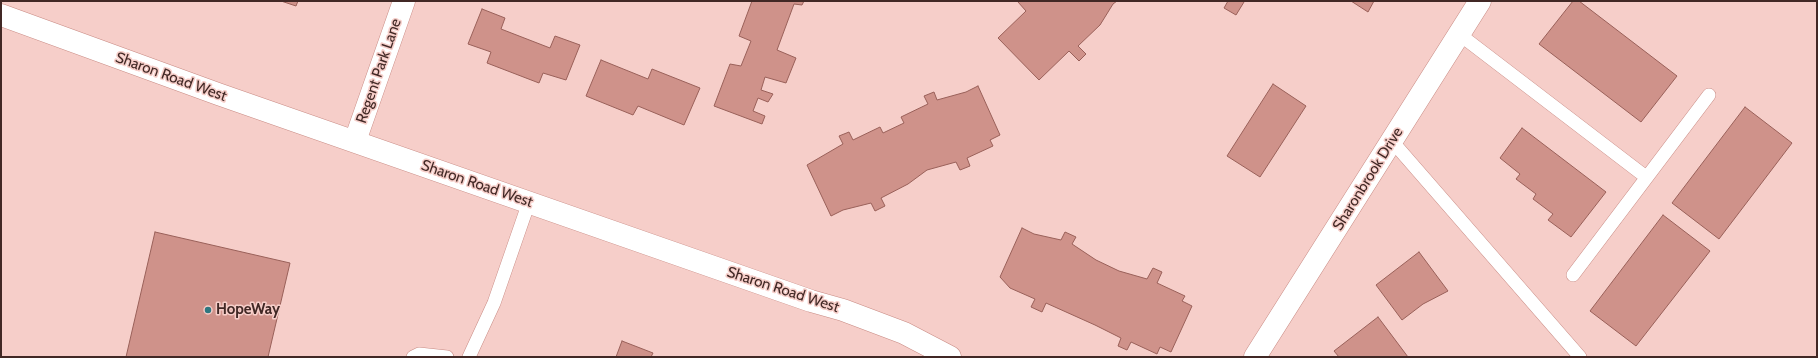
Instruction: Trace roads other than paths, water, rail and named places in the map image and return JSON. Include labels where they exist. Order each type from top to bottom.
[{"type":"main road","name":"Regent Park Lane","points":[[355,141],[404,1]]},
{"type":"main road","name":"Sharonbrook Drive","points":[[1255,357],[1480,1]]},
{"type":"main road","name":"Sharon Road West","points":[[1,15],[218,94],[811,301],[844,310],[904,333],[950,357]]},
{"type":"lane","points":[[1458,34],[1646,177]]},
{"type":"lane","points":[[1573,275],[1709,94]]},
{"type":"lane","points":[[1392,141],[1580,357]]},
{"type":"lane","points":[[469,357],[494,303],[529,202]]},
{"type":"lane","points":[[413,357],[419,354],[447,357]]},
{"type":"place","name":"HopeWay","points":[[208,310]]}]
